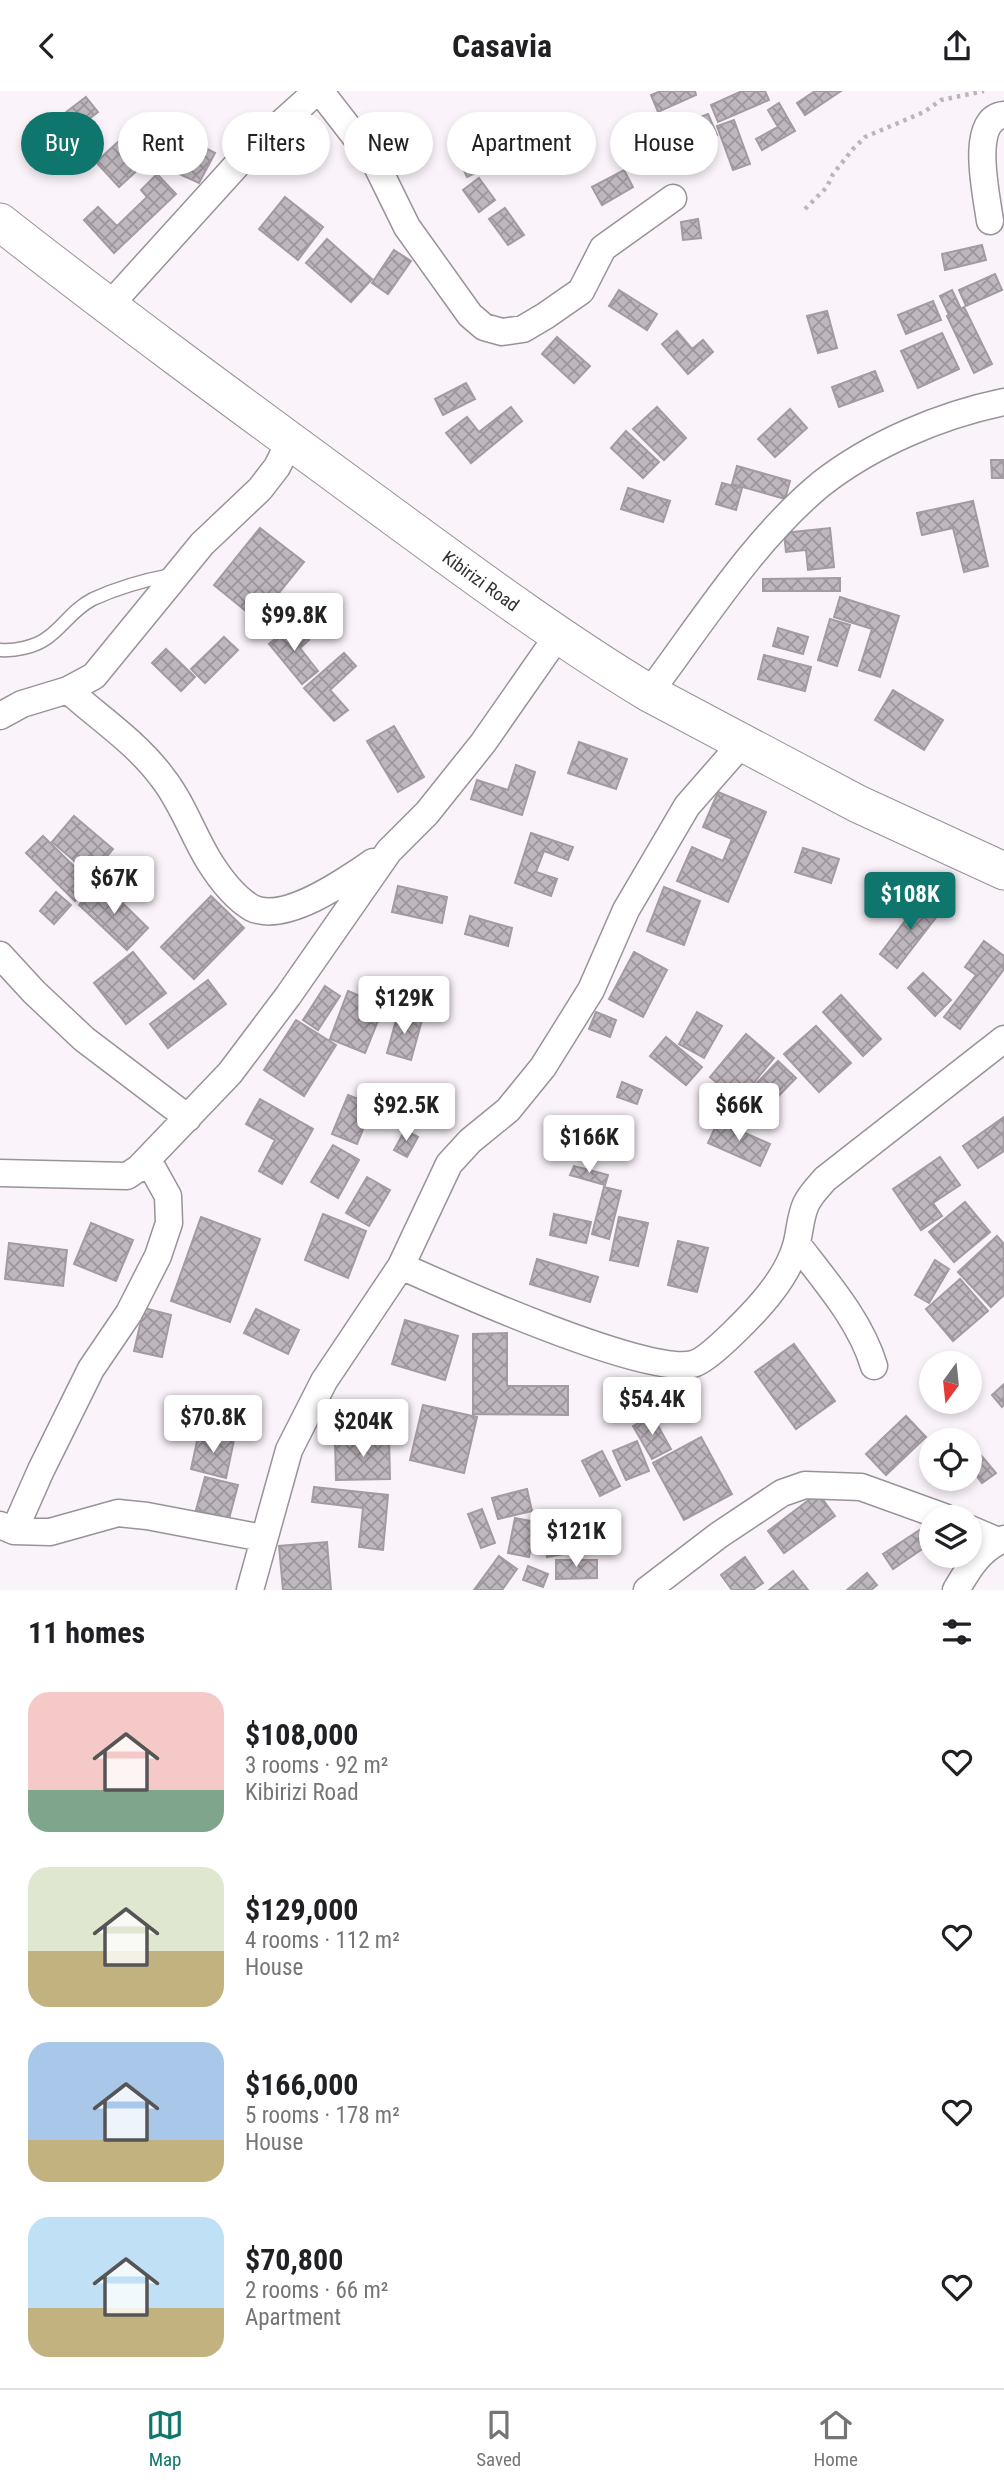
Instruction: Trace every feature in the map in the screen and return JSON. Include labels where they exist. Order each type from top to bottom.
[{"type":"street","points":[[108,307],[245,156],[318,91],[375,162],[407,227],[470,315],[484,327],[502,332],[523,329],[545,316],[581,291],[603,248],[673,198]]},
{"type":"street","points":[[990,221],[983,153],[984,133],[991,119],[996,115],[1004,115]]},
{"type":"street","name":"Kibirizi Road","points":[[0,222],[108,307],[499,594],[649,693],[858,804],[1004,871]]},
{"type":"street","points":[[649,693],[755,552],[821,485],[853,462],[900,435],[1004,401]]},
{"type":"street","points":[[0,716],[22,704],[68,690],[94,676],[202,544],[260,489],[277,467],[290,440]]},
{"type":"street","points":[[0,1173],[127,1176],[148,1160],[230,1073],[280,1007],[389,851],[427,813],[484,743],[559,634]]},
{"type":"street","points":[[68,690],[139,751],[162,776],[209,861],[233,892],[253,908],[278,911],[298,905],[337,887],[389,851]]},
{"type":"street","points":[[250,1590],[289,1450],[318,1392],[401,1266],[449,1164],[470,1141],[508,1110],[543,1067],[591,990],[625,911],[687,806],[743,742]]},
{"type":"street","points":[[0,955],[34,992],[84,1039],[188,1118]]},
{"type":"street","points":[[401,1266],[504,1310],[632,1357],[668,1365],[694,1364],[740,1326],[785,1273],[797,1244],[806,1203],[825,1179],[1004,1039]]},
{"type":"street","points":[[148,1160],[168,1196],[169,1223],[158,1256],[130,1313],[91,1369],[7,1528],[50,1532],[118,1513],[263,1538]]},
{"type":"street","points":[[797,1244],[845,1307],[870,1353],[874,1366]]},
{"type":"street","points":[[646,1590],[719,1535],[782,1493],[805,1485],[861,1487],[919,1508]]},
{"type":"street","points":[[982,1533],[1001,1540]]},
{"type":"street","points":[[956,1590],[988,1546],[1001,1540]]},
{"type":"lane","points":[[0,650],[14,651],[46,639],[67,617],[92,600],[149,579],[177,574]]},
{"type":"path","points":[[805,209],[827,187],[832,174],[865,137],[924,112],[941,100],[984,91]]},
{"type":"building","points":[[661,91],[695,91],[696,95],[658,112],[651,95]]},
{"type":"building","points":[[742,91],[765,91],[769,100],[718,122],[718,112],[714,112],[711,105]]},
{"type":"building","points":[[815,91],[841,91],[805,115],[797,103]]},
{"type":"building","points":[[86,97],[98,112],[66,112]]},
{"type":"building","points":[[779,103],[795,131],[762,150],[756,139],[778,127],[768,110]]},
{"type":"building","points":[[734,120],[750,164],[733,170],[718,126]]},
{"type":"building","points":[[118,142],[118,175],[132,175],[119,187],[104,171],[104,155]]},
{"type":"building","points":[[208,149],[215,153],[208,166]]},
{"type":"building","points":[[158,175],[176,194],[114,253],[84,220],[98,207],[117,226],[147,197],[141,190]]},
{"type":"building","points":[[181,175],[203,175],[199,183]]},
{"type":"building","points":[[615,175],[627,175],[633,187],[602,205],[592,187]]},
{"type":"building","points":[[479,178],[495,200],[479,212],[463,190]]},
{"type":"building","points":[[285,197],[323,227],[298,260],[259,229]]},
{"type":"building","points":[[505,208],[524,235],[508,245],[489,219]]},
{"type":"building","points":[[698,219],[701,238],[683,240],[681,222]]},
{"type":"building","points":[[327,239],[372,279],[351,302],[306,263]]},
{"type":"building","points":[[982,245],[986,260],[945,270],[942,254]]},
{"type":"building","points":[[394,250],[411,261],[388,294],[372,283]]},
{"type":"building","points":[[995,274],[1002,290],[966,306],[959,290]]},
{"type":"building","points":[[619,290],[657,314],[647,330],[609,306]]},
{"type":"building","points":[[952,290],[961,309],[964,307],[992,364],[974,373],[940,296]]},
{"type":"building","points":[[933,301],[941,320],[906,334],[898,315]]},
{"type":"building","points":[[827,311],[837,348],[818,353],[807,316]]},
{"type":"building","points":[[677,331],[692,349],[703,340],[713,352],[688,374],[662,344]]},
{"type":"building","points":[[942,333],[959,369],[918,388],[901,351]]},
{"type":"building","points":[[557,337],[590,366],[574,383],[542,354]]},
{"type":"building","points":[[875,371],[883,391],[839,407],[832,387]]},
{"type":"building","points":[[466,383],[475,399],[443,415],[435,399]]},
{"type":"building","points":[[511,407],[522,421],[471,463],[446,433],[467,417],[479,432]]},
{"type":"building","points":[[657,407],[686,438],[664,460],[633,429]]},
{"type":"building","points":[[790,409],[807,428],[775,457],[758,439]]},
{"type":"building","points":[[626,431],[659,462],[643,478],[611,448]]},
{"type":"building","points":[[991,460],[1004,460],[1004,478],[992,478]]},
{"type":"building","points":[[737,466],[790,481],[785,499],[732,484]]},
{"type":"building","points":[[722,483],[742,488],[736,510],[716,504]]},
{"type":"building","points":[[628,488],[670,501],[663,522],[621,509]]},
{"type":"building","points":[[973,501],[988,566],[964,572],[953,528],[922,535],[917,513]]},
{"type":"building","points":[[260,528],[304,562],[257,620],[214,585]]},
{"type":"building","points":[[830,528],[834,567],[808,570],[806,550],[786,552],[784,533]]},
{"type":"building","points":[[840,578],[840,591],[763,591],[763,579]]},
{"type":"building","points":[[840,597],[899,616],[880,677],[859,670],[872,629],[834,617]]},
{"type":"building","points":[[830,619],[850,625],[837,666],[818,660]]},
{"type":"building","points":[[295,623],[309,640],[300,648],[318,671],[302,684],[269,644]]},
{"type":"building","points":[[778,628],[808,637],[803,654],[773,646]]},
{"type":"building","points":[[224,637],[238,650],[205,683],[191,669]]},
{"type":"building","points":[[166,649],[195,677],[181,691],[152,663]]},
{"type":"building","points":[[344,653],[356,666],[330,690],[348,710],[334,721],[304,688]]},
{"type":"building","points":[[764,655],[811,667],[805,691],[758,679]]},
{"type":"building","points":[[893,690],[943,720],[924,750],[875,720]]},
{"type":"building","points":[[394,726],[424,777],[398,792],[367,741]]},
{"type":"building","points":[[579,742],[627,759],[616,789],[568,773]]},
{"type":"building","points":[[516,765],[535,772],[522,815],[471,799],[477,780],[508,790]]},
{"type":"building","points":[[718,792],[766,812],[728,902],[677,881],[692,847],[723,861],[732,839],[703,827]]},
{"type":"building","points":[[74,816],[113,849],[91,875],[52,842]]},
{"type":"building","points":[[531,833],[573,847],[568,860],[544,851],[536,872],[557,879],[551,896],[515,883]]},
{"type":"building","points":[[43,836],[92,884],[75,901],[26,853]]},
{"type":"building","points":[[803,848],[839,859],[831,883],[795,872]]},
{"type":"building","points":[[101,882],[148,928],[127,950],[79,905]]},
{"type":"building","points":[[398,886],[447,897],[442,923],[392,912]]},
{"type":"building","points":[[664,887],[700,901],[684,945],[647,931]]},
{"type":"building","points":[[56,892],[71,905],[54,924],[40,911]]},
{"type":"building","points":[[211,896],[244,928],[194,979],[161,947]]},
{"type":"building","points":[[923,897],[941,911],[897,968],[880,954]]},
{"type":"building","points":[[470,916],[512,928],[508,946],[465,934]]},
{"type":"building","points":[[984,941],[1004,956],[1004,969],[960,1029],[944,1017],[976,975],[965,967]]},
{"type":"building","points":[[133,952],[166,993],[126,1024],[94,983]]},
{"type":"building","points":[[634,952],[667,970],[643,1017],[609,999]]},
{"type":"building","points":[[923,973],[951,1000],[935,1016],[908,988]]},
{"type":"building","points":[[208,980],[226,1004],[168,1048],[150,1024]]},
{"type":"building","points":[[325,986],[340,996],[318,1030],[303,1020]]},
{"type":"building","points":[[348,991],[384,1006],[365,1053],[330,1039]]},
{"type":"building","points":[[841,995],[881,1039],[863,1056],[823,1012]]},
{"type":"building","points":[[596,1012],[616,1020],[610,1037],[589,1029]]},
{"type":"building","points":[[697,1012],[722,1026],[704,1058],[679,1044]]},
{"type":"building","points":[[398,1013],[422,1020],[411,1060],[387,1053]]},
{"type":"building","points":[[296,1020],[336,1045],[304,1096],[264,1070]]},
{"type":"building","points":[[816,1026],[851,1063],[819,1092],[784,1054]]},
{"type":"building","points":[[746,1034],[774,1058],[739,1101],[710,1077]]},
{"type":"building","points":[[666,1037],[702,1067],[686,1085],[650,1056]]},
{"type":"building","points":[[778,1061],[796,1078],[762,1113],[744,1096]]},
{"type":"building","points":[[622,1082],[642,1090],[637,1104],[617,1097]]},
{"type":"building","points":[[348,1095],[373,1105],[357,1144],[332,1134]]},
{"type":"building","points":[[260,1099],[313,1129],[282,1184],[259,1171],[275,1140],[246,1124]]},
{"type":"building","points":[[1004,1117],[1004,1151],[978,1168],[963,1146]]},
{"type":"building","points":[[718,1121],[770,1144],[760,1166],[708,1143]]},
{"type":"building","points":[[405,1130],[418,1137],[407,1157],[394,1150]]},
{"type":"building","points":[[333,1145],[359,1160],[338,1198],[311,1182]]},
{"type":"building","points":[[940,1157],[960,1185],[933,1203],[942,1216],[921,1230],[893,1189]]},
{"type":"building","points":[[574,1166],[608,1175],[605,1185],[570,1175]]},
{"type":"building","points":[[367,1177],[390,1190],[369,1226],[346,1213]]},
{"type":"building","points":[[604,1187],[621,1191],[609,1239],[592,1234]]},
{"type":"building","points":[[965,1202],[990,1232],[954,1262],[929,1232]]},
{"type":"building","points":[[323,1214],[366,1231],[348,1278],[305,1260]]},
{"type":"building","points":[[554,1214],[591,1222],[586,1243],[550,1235]]},
{"type":"building","points":[[201,1217],[260,1239],[230,1322],[171,1301]]},
{"type":"building","points":[[619,1217],[648,1223],[638,1266],[610,1260]]},
{"type":"building","points":[[91,1223],[133,1240],[116,1281],[74,1264]]},
{"type":"building","points":[[997,1236],[1004,1244],[1004,1295],[991,1307],[958,1272]]},
{"type":"building","points":[[678,1241],[708,1248],[697,1292],[668,1285]]},
{"type":"building","points":[[9,1243],[67,1250],[63,1286],[5,1279]]},
{"type":"building","points":[[537,1259],[598,1277],[590,1302],[530,1284]]},
{"type":"building","points":[[935,1260],[949,1269],[929,1303],[915,1295]]},
{"type":"building","points":[[960,1279],[988,1311],[953,1341],[926,1309]]},
{"type":"building","points":[[144,1308],[171,1315],[162,1357],[134,1351]]},
{"type":"building","points":[[256,1309],[299,1330],[288,1354],[244,1333]]},
{"type":"building","points":[[405,1320],[458,1336],[445,1380],[392,1364]]},
{"type":"building","points":[[507,1333],[507,1386],[568,1386],[568,1415],[473,1414],[473,1334]]},
{"type":"building","points":[[794,1344],[835,1401],[796,1429],[755,1372]]},
{"type":"building","points":[[1004,1384],[1004,1405],[1002,1407],[992,1395]]},
{"type":"building","points":[[423,1405],[477,1417],[464,1473],[410,1460]]},
{"type":"building","points":[[652,1415],[671,1449],[652,1459],[633,1426]]},
{"type":"building","points":[[906,1416],[919,1430],[919,1444],[886,1475],[866,1454]]},
{"type":"building","points":[[199,1432],[234,1440],[226,1478],[191,1469]]},
{"type":"building","points":[[701,1437],[732,1494],[684,1520],[653,1463]]},
{"type":"building","points":[[389,1438],[390,1479],[336,1480],[335,1440]]},
{"type":"building","points":[[637,1441],[649,1471],[626,1480],[613,1451]]},
{"type":"building","points":[[602,1451],[620,1486],[600,1496],[582,1461]]},
{"type":"building","points":[[982,1456],[996,1473],[982,1483]]},
{"type":"building","points":[[205,1477],[238,1485],[229,1519],[196,1510]]},
{"type":"building","points":[[314,1487],[388,1495],[383,1550],[359,1547],[363,1508],[312,1502]]},
{"type":"building","points":[[527,1489],[532,1511],[498,1519],[492,1498]]},
{"type":"building","points":[[818,1493],[835,1516],[784,1553],[768,1531]]},
{"type":"building","points":[[482,1509],[495,1543],[481,1548],[468,1514]]},
{"type":"building","points":[[515,1518],[536,1522],[529,1557],[508,1553]]},
{"type":"building","points":[[593,1527],[597,1548],[547,1557],[543,1536]]},
{"type":"building","points":[[919,1530],[919,1551],[893,1569],[883,1554]]},
{"type":"building","points":[[327,1542],[331,1590],[283,1590],[279,1546]]},
{"type":"building","points":[[499,1556],[517,1569],[502,1590],[474,1590]]},
{"type":"building","points":[[745,1557],[763,1583],[753,1590],[732,1590],[721,1575]]},
{"type":"building","points":[[556,1560],[597,1560],[597,1578],[556,1579]]},
{"type":"building","points":[[528,1566],[548,1574],[543,1587],[523,1580]]},
{"type":"building","points":[[793,1571],[808,1590],[769,1590]]},
{"type":"building","points":[[867,1573],[877,1585],[871,1590],[847,1590]]}]
